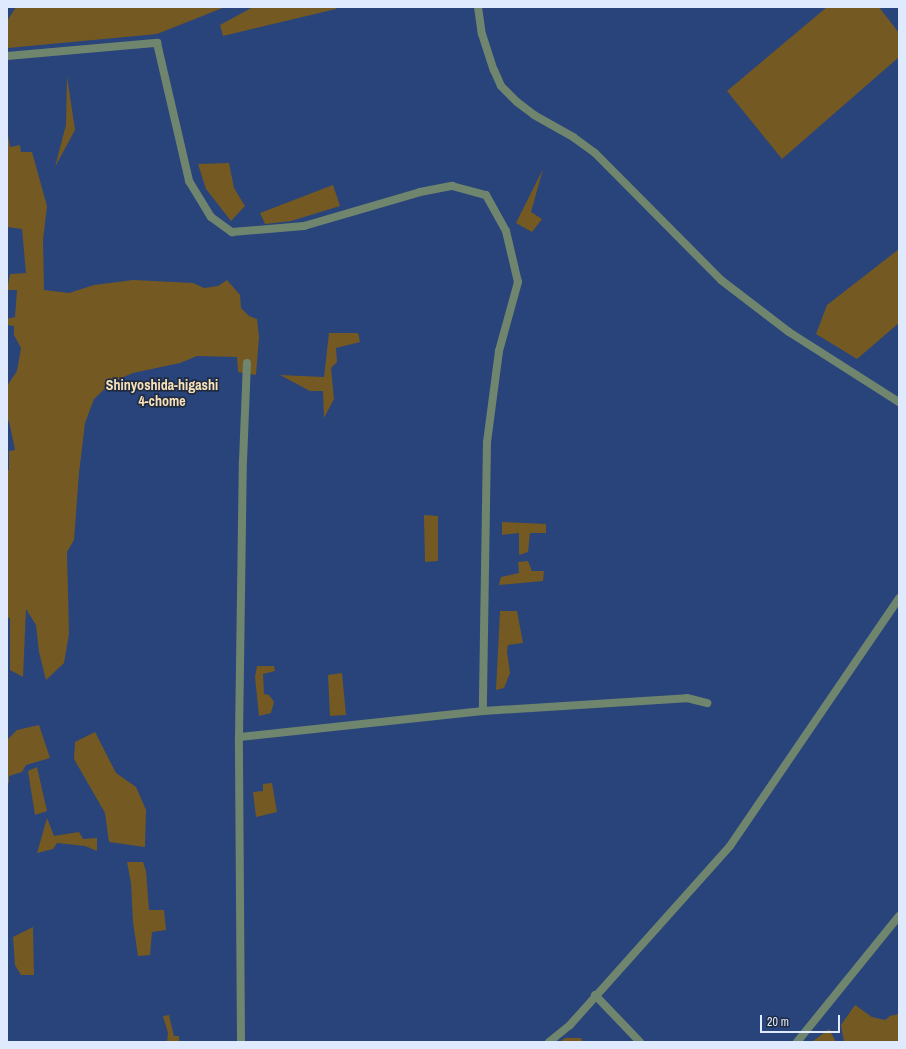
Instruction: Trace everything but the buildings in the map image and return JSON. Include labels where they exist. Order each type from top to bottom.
[{"type":"street","points":[[478,7],[482,34],[494,70],[501,86],[516,102],[534,115],[573,137],[595,153],[721,280],[789,332],[899,402]]},
{"type":"street","points":[[7,56],[157,43],[189,181],[212,216],[232,232],[304,226],[420,192],[452,186],[486,195],[506,231],[518,282],[499,351],[487,442],[483,710]]},
{"type":"street","points":[[242,1042],[239,737],[243,461],[247,363]]},
{"type":"street","points":[[549,1042],[570,1025],[595,995],[730,846],[899,598]]},
{"type":"street","points":[[239,737],[483,710],[687,698],[707,704]]},
{"type":"street","points":[[797,1042],[899,916]]},
{"type":"street","points":[[595,995],[640,1042]]},
{"type":"shaded area","points":[[16,7],[225,7],[157,34],[8,48],[7,21]]},
{"type":"shaded area","points":[[253,7],[336,7],[336,9],[223,36],[220,25]]},
{"type":"shaded area","points":[[827,7],[879,7],[899,33],[899,57],[782,159],[727,91]]},
{"type":"shaded area","points":[[67,76],[75,130],[55,167],[66,125]]},
{"type":"shaded area","points":[[7,129],[10,147],[20,145],[21,152],[32,152],[47,206],[43,240],[44,290],[69,293],[94,285],[133,280],[193,283],[204,288],[218,286],[227,280],[240,295],[241,308],[249,316],[257,319],[259,337],[256,375],[238,372],[237,357],[197,356],[180,363],[133,373],[112,382],[94,399],[85,423],[79,473],[74,540],[67,552],[69,634],[64,663],[46,680],[39,652],[36,625],[26,609],[23,677],[10,670],[10,618],[7,618],[7,471],[9,470],[9,451],[15,450],[9,421],[7,421],[7,386],[17,371],[21,348],[14,335],[14,326],[7,325],[7,319],[15,317],[17,290],[7,290],[10,274],[26,273],[22,229],[7,227]]},
{"type":"shaded area","points":[[229,163],[234,188],[245,206],[231,221],[206,189],[198,164]]},
{"type":"shaded area","points":[[543,169],[531,212],[542,219],[532,232],[516,223]]},
{"type":"shaded area","points":[[333,185],[340,206],[291,221],[265,224],[260,213]]},
{"type":"shaded area","points":[[899,249],[899,323],[857,359],[816,334],[827,305]]},
{"type":"shaded area","points":[[329,333],[358,333],[360,342],[336,348],[337,362],[331,368],[334,399],[324,418],[323,391],[310,391],[280,375],[324,377]]},
{"type":"shaded area","points":[[424,515],[438,516],[438,561],[425,562]]},
{"type":"shaded area","points":[[502,522],[546,524],[546,533],[530,533],[528,552],[519,555],[519,533],[502,535]]},
{"type":"shaded area","points":[[528,561],[532,571],[544,571],[543,581],[499,585],[501,577],[519,573],[518,562]]},
{"type":"shaded area","points":[[500,611],[517,611],[523,643],[508,645],[507,652],[510,673],[504,688],[496,690]]},
{"type":"shaded area","points":[[257,666],[274,666],[275,671],[263,674],[264,694],[269,695],[274,702],[271,713],[259,716],[255,677]]},
{"type":"shaded area","points":[[342,673],[346,715],[330,716],[328,675]]},
{"type":"shaded area","points":[[39,725],[50,758],[26,765],[22,772],[9,776],[9,783],[7,783],[7,740],[17,730]]},
{"type":"shaded area","points":[[95,732],[116,773],[136,787],[146,810],[145,847],[109,842],[105,813],[74,759],[75,742]]},
{"type":"shaded area","points":[[37,767],[47,811],[35,815],[28,771]]},
{"type":"shaded area","points":[[272,783],[277,812],[256,817],[253,792],[263,791],[263,784]]},
{"type":"shaded area","points":[[47,818],[54,836],[79,832],[83,839],[97,838],[97,851],[85,846],[57,843],[53,849],[37,853]]},
{"type":"shaded area","points":[[127,862],[143,862],[146,871],[149,910],[164,910],[166,930],[152,932],[150,955],[138,956],[133,922],[131,883]]},
{"type":"shaded area","points":[[33,927],[34,975],[21,975],[15,965],[13,937]]},
{"type":"shaded area","points":[[855,1005],[872,1017],[885,1020],[890,1016],[899,1014],[899,1042],[844,1042],[841,1025]]},
{"type":"shaded area","points":[[169,1015],[174,1036],[179,1036],[179,1042],[167,1042],[168,1033],[163,1016]]},
{"type":"shaded area","points":[[829,1029],[836,1042],[812,1042]]},
{"type":"shaded area","points":[[565,1038],[581,1038],[583,1042],[560,1042]]},
{"type":"district","name":"Shinyoshida-higashi 4-chome","points":[[162,394]]}]
